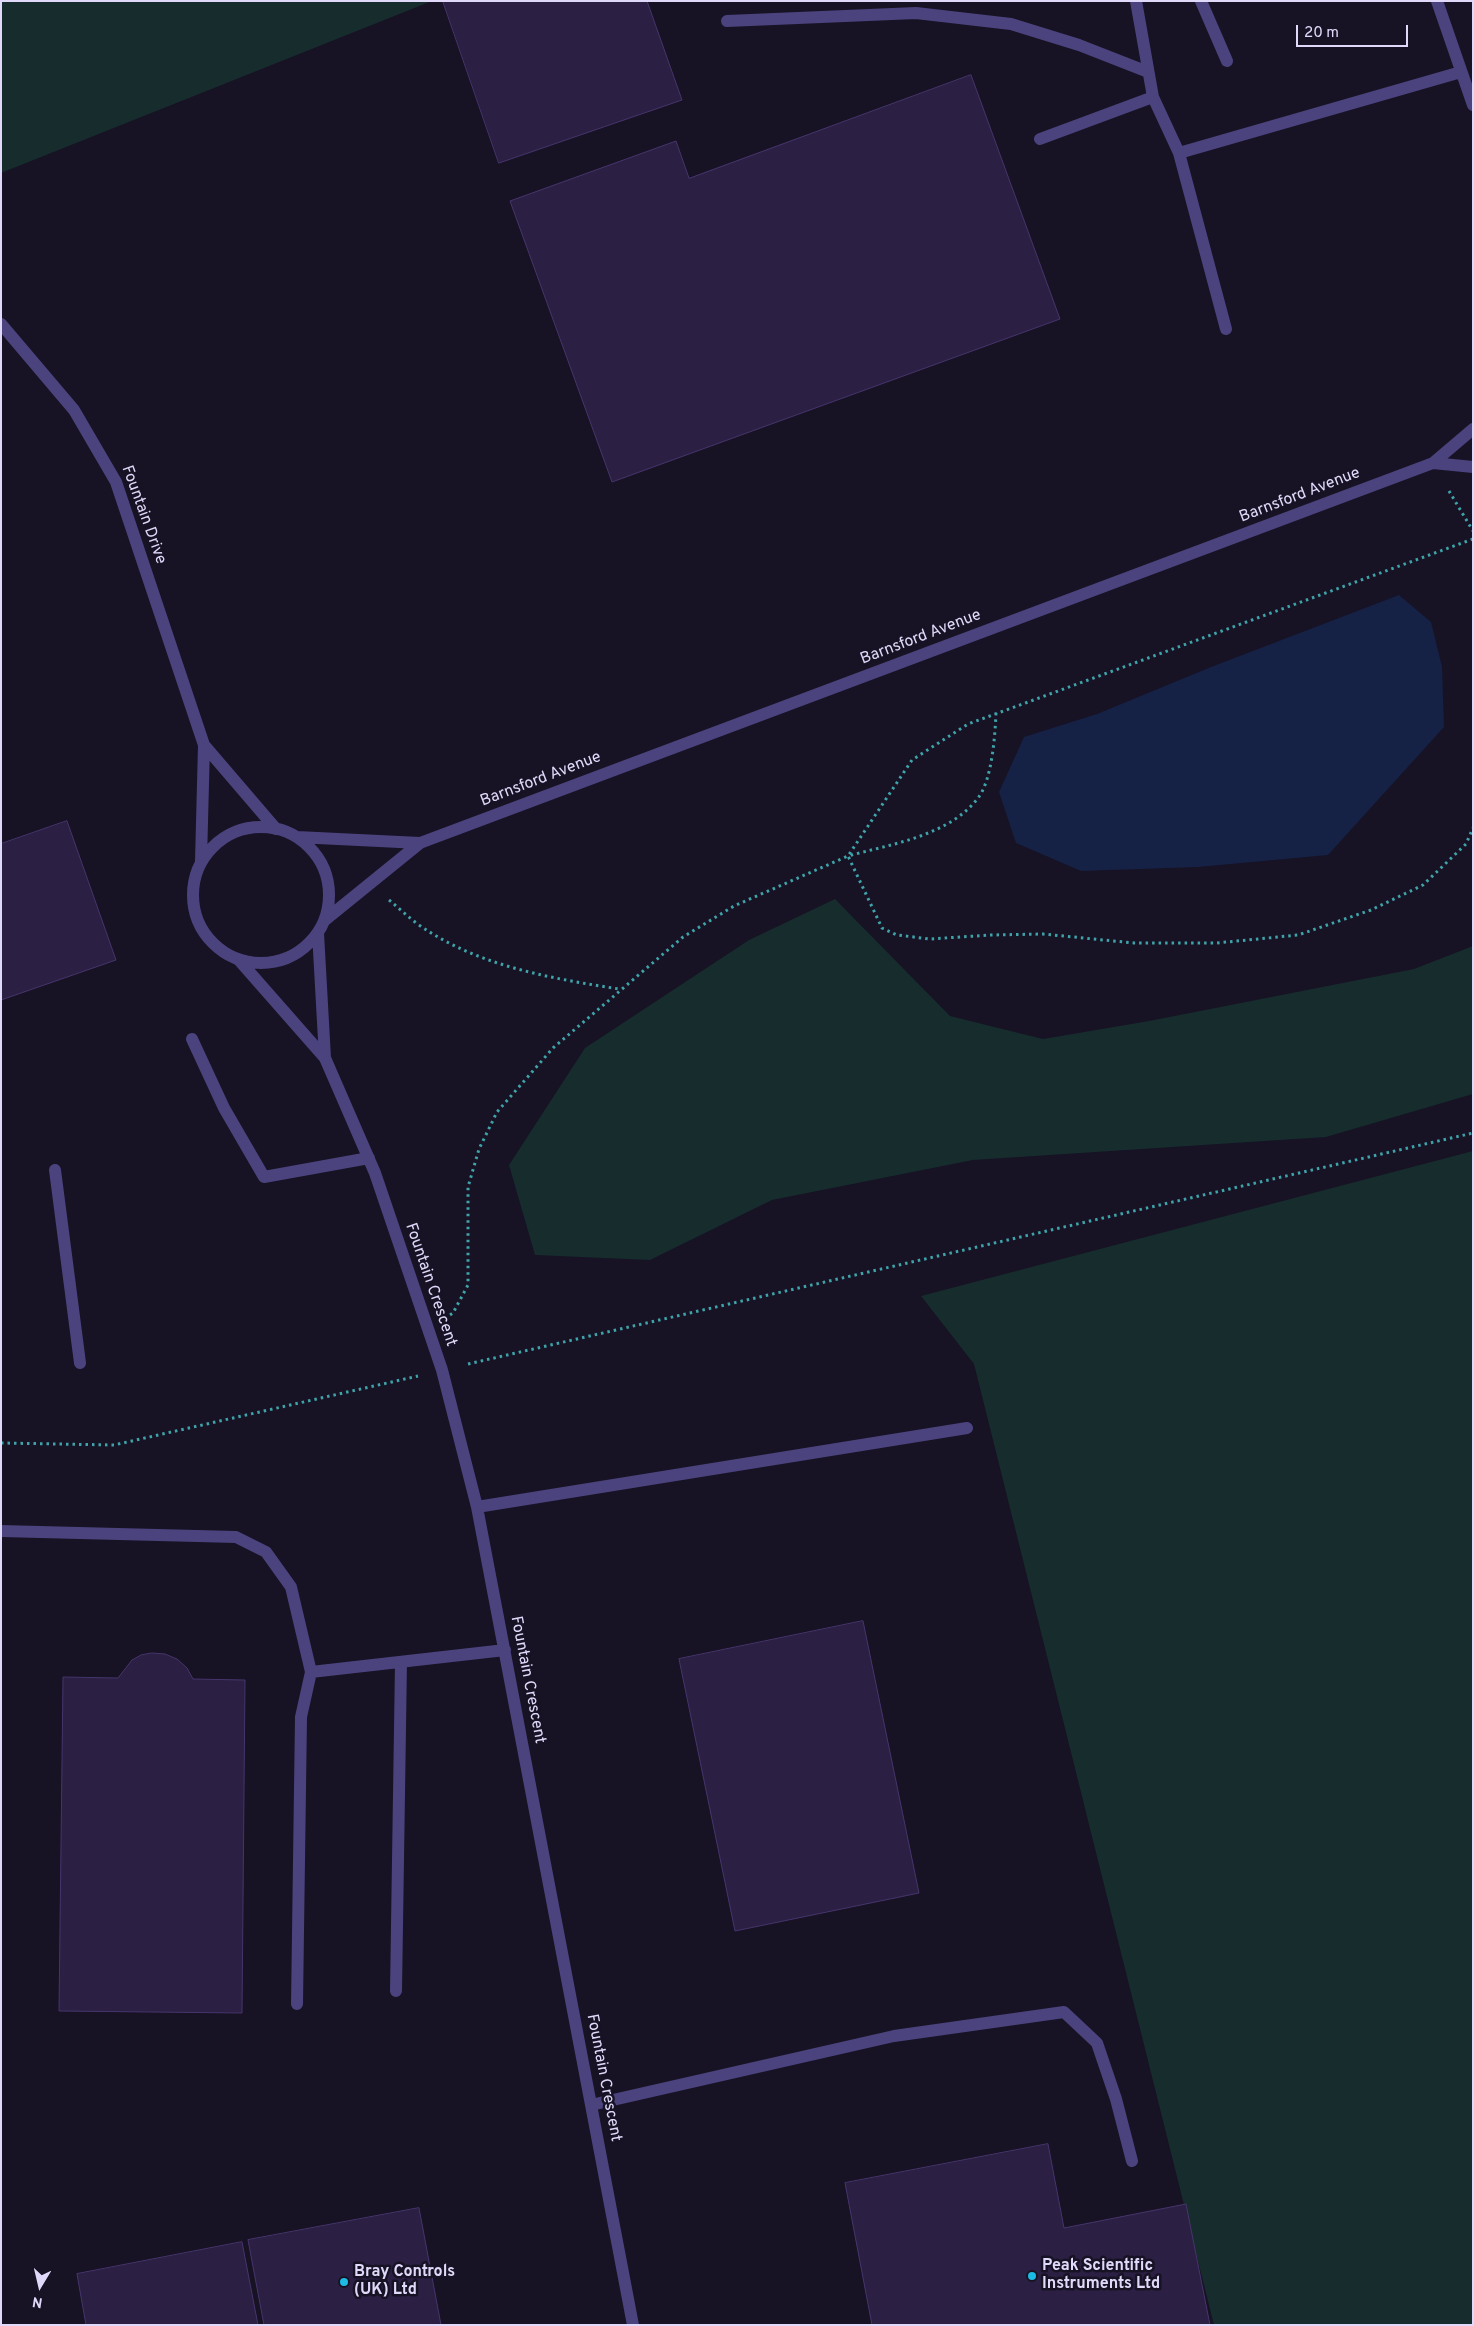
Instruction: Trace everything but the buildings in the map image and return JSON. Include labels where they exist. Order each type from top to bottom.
[{"type":"street","points":[[1136,1],[1153,97],[1179,153],[1226,329]]},
{"type":"street","points":[[1201,1],[1227,61]]},
{"type":"street","points":[[1437,1],[1473,105]]},
{"type":"street","points":[[727,21],[916,13],[1011,24],[1079,45],[1148,72]]},
{"type":"street","points":[[1179,153],[1462,72]]},
{"type":"street","points":[[1040,140],[1153,97]]},
{"type":"street","name":"Fountain Drive","points":[[1,324],[74,410],[116,482],[204,745],[201,861]]},
{"type":"street","name":"Barnsford Avenue","points":[[325,920],[420,843],[1433,463],[1473,429]]},
{"type":"street","name":"Barnsford Avenue","points":[[1433,463],[1473,467]]},
{"type":"street","name":"Fountain Drive","points":[[204,745],[276,829]]},
{"type":"street","points":[[255,827],[276,829],[297,837],[311,849],[321,864],[328,882],[329,901],[325,920],[318,934],[303,950],[283,960],[260,964],[238,960],[217,948],[201,930],[193,908],[193,883],[201,861],[215,844],[234,832],[255,827]]},
{"type":"street","name":"Barnsford Avenue","points":[[297,837],[420,843]]},
{"type":"street","name":"Fountain Crescent","points":[[318,934],[325,1058]]},
{"type":"street","name":"Fountain Crescent","points":[[238,960],[325,1058],[369,1158],[442,1370],[478,1507],[633,2325]]},
{"type":"street","points":[[192,1039],[224,1108],[264,1177],[369,1158]]},
{"type":"street","points":[[55,1170],[80,1364]]},
{"type":"street","points":[[478,1507],[968,1428]]},
{"type":"street","points":[[1,1531],[236,1537],[266,1552],[291,1587],[311,1672],[301,1717],[297,2004]]},
{"type":"street","points":[[311,1672],[505,1650]]},
{"type":"street","points":[[396,1990],[401,1662]]},
{"type":"street","points":[[591,2105],[894,2036],[1064,2012],[1097,2043],[1116,2100],[1132,2161]]},
{"type":"path","points":[[1433,463],[1473,532]]},
{"type":"path","points":[[848,856],[912,760],[968,724],[1473,540]]},
{"type":"path","points":[[427,1326],[453,1313],[468,1285],[468,1187],[479,1149],[497,1112],[553,1048],[683,938],[734,906],[848,856],[930,832],[958,818],[979,797],[989,771],[995,742],[996,713]]},
{"type":"path","points":[[848,856],[882,928],[897,935],[930,939],[1043,934],[1134,943],[1217,943],[1298,936],[1371,910],[1423,885],[1466,844],[1473,828]]},
{"type":"path","points":[[378,877],[388,900],[419,925],[457,947],[503,966],[559,980],[620,990]]},
{"type":"path","points":[[1,1443],[114,1445],[1473,1132]]},
{"type":"green space","points":[[1,1],[432,1],[1,173]]},
{"type":"green space","points":[[835,899],[950,1016],[1043,1039],[1149,1021],[1414,969],[1473,946],[1473,1094],[1326,1137],[973,1160],[772,1200],[650,1260],[535,1255],[509,1165],[585,1048],[749,940]]},
{"type":"green space","points":[[1473,1151],[1473,2325],[1214,2325],[974,1364],[921,1296]]},
{"type":"water","points":[[1399,595],[1431,622],[1442,667],[1444,727],[1328,855],[1198,867],[1081,871],[1016,843],[999,792],[1024,737],[1097,714],[1211,667]]},
{"type":"place","name":"Peak Scientific Instruments Ltd","points":[[1032,2276]]},
{"type":"place","name":"Bray Controls (UK) Ltd","points":[[344,2282]]}]
